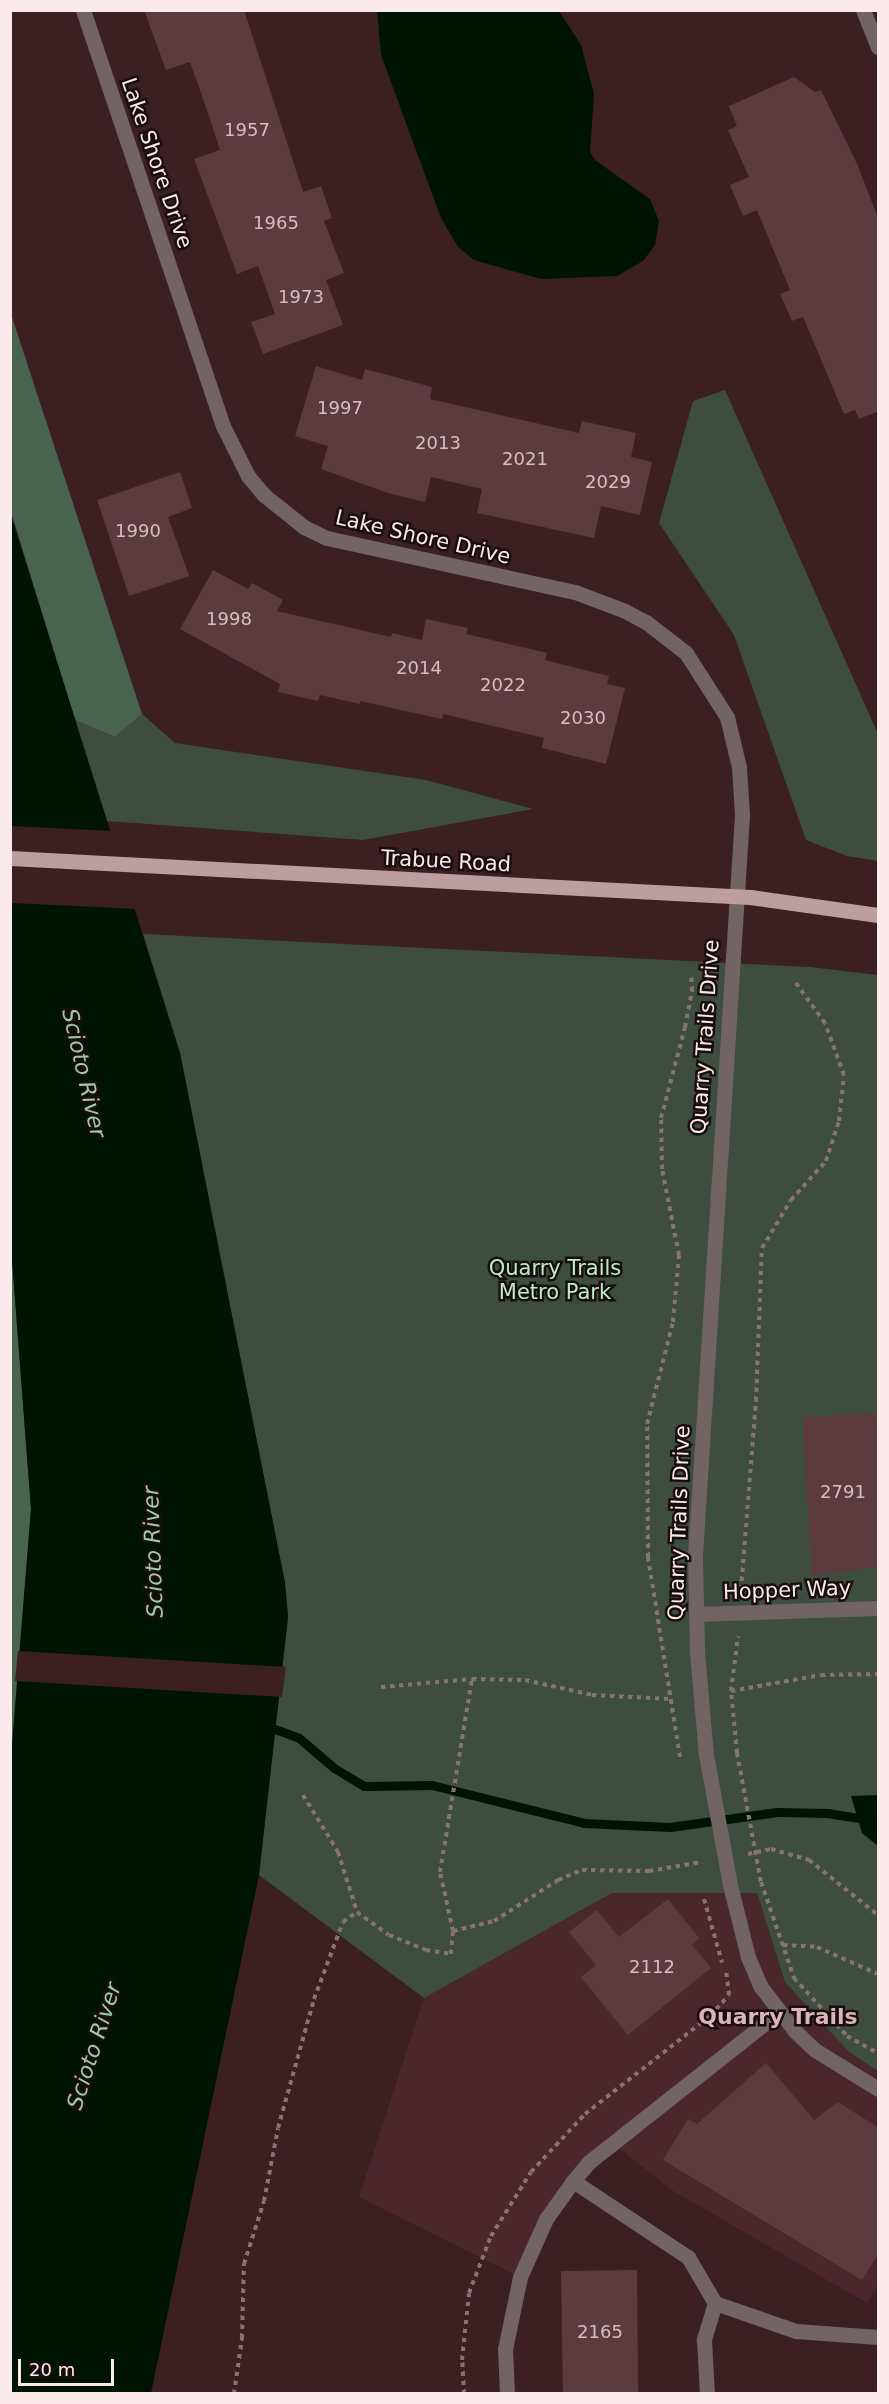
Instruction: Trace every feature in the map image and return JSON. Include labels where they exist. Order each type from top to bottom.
[{"type":"main road","name":"Trabue Road","points":[[10,858],[736,897],[879,915]]},
{"type":"street","name":"Lake Shore Drive","points":[[83,10],[223,426],[248,476],[282,511],[327,538],[575,592],[646,622],[686,653],[716,695],[735,743],[742,815],[736,897]]},
{"type":"street","points":[[863,10],[879,47]]},
{"type":"street","name":"Quarry Trails Drive","points":[[736,897],[698,1510],[696,1614],[706,1755],[730,1885],[748,1957],[761,1987],[779,2012],[816,2049],[879,2089]]},
{"type":"street","name":"Hopper Way","points":[[696,1614],[879,1608]]},
{"type":"street","points":[[507,2394],[505,2349],[520,2277],[546,2219],[573,2181],[589,2162],[779,2012]]},
{"type":"street","points":[[573,2181],[688,2257],[715,2303],[796,2331],[879,2337]]},
{"type":"street","points":[[707,2394],[704,2340],[715,2303]]},
{"type":"path","points":[[680,1760],[648,1557],[647,1424],[673,1322],[679,1255],[662,1168],[662,1118],[685,1027],[692,992],[691,974]]},
{"type":"path","points":[[793,979],[825,1023],[844,1075],[839,1121],[826,1161],[791,1200],[762,1248],[756,1401],[740,1612],[731,1691],[737,1753],[761,1882],[794,1978],[847,2036],[879,2053]]},
{"type":"path","points":[[731,1691],[821,1675],[879,1674]]},
{"type":"path","points":[[381,1688],[472,1679],[525,1680],[592,1695],[670,1699]]},
{"type":"path","points":[[303,1795],[338,1852],[357,1912],[380,1929],[407,1942],[451,1954],[453,1931],[440,1872],[461,1728],[472,1679]]},
{"type":"path","points":[[738,1856],[771,1850],[809,1860],[879,1915]]},
{"type":"path","points":[[453,1931],[494,1921],[558,1880],[582,1870],[649,1871],[706,1862]]},
{"type":"path","points":[[234,2394],[242,2338],[244,2264],[264,2201],[278,2128],[325,1969],[343,1922],[357,1912]]},
{"type":"path","points":[[783,1945],[817,1947],[879,1974]]},
{"type":"shaded area","points":[[612,1893],[757,1893],[785,1982],[849,2052],[878,2071],[878,2286],[867,2303],[670,2189],[613,2143],[573,2181],[520,2277],[359,2197],[424,1998]]},
{"type":"green space","points":[[10,311],[142,714],[115,737],[75,720],[11,512]]},
{"type":"green space","points":[[725,390],[878,734],[878,861],[847,856],[806,840],[734,635],[659,523],[693,401]]},
{"type":"green space","points":[[142,714],[175,743],[426,780],[533,809],[363,840],[107,821],[75,720],[115,737]]},
{"type":"green space","name":"Quarry Trails Metro Park","points":[[143,934],[810,967],[878,975],[878,2071],[849,2052],[785,1982],[757,1893],[612,1893],[424,1998],[259,1875],[288,1617],[285,1583],[180,1053]]},
{"type":"green space","points":[[10,1233],[31,1509],[11,1768],[10,1768]]},
{"type":"water","points":[[377,11],[559,11],[581,45],[594,94],[590,152],[595,160],[650,199],[659,221],[655,245],[643,261],[617,276],[541,279],[474,260],[458,247],[441,218],[381,55]]},
{"type":"water","name":"Scioto River","points":[[10,512],[180,1053],[285,1583],[288,1617],[259,1875],[151,2393],[11,2393],[10,1768],[31,1509],[10,1233]]},
{"type":"water","points":[[878,1795],[878,1846],[862,1833],[851,1796]]},
{"type":"pier","points":[[11,826],[113,831],[138,909],[11,903]]},
{"type":"pier","points":[[18,1651],[286,1667],[282,1697],[15,1681]]},
{"type":"building","points":[[144,10],[244,10],[303,192],[321,186],[332,218],[324,221],[344,273],[326,280],[343,325],[263,354],[251,322],[275,314],[258,266],[237,274],[194,159],[220,150],[207,110],[190,62],[166,70]]},
{"type":"building","points":[[794,77],[815,92],[821,90],[858,166],[879,221],[879,411],[859,419],[855,410],[844,414],[803,317],[792,321],[780,294],[790,290],[757,210],[743,216],[730,185],[749,177],[728,130],[737,126],[729,106]]},
{"type":"building","points":[[316,366],[362,380],[365,369],[432,387],[430,399],[579,433],[582,421],[636,433],[631,457],[652,462],[640,515],[601,506],[594,538],[477,513],[482,489],[431,477],[425,502],[388,493],[321,469],[328,446],[295,436]]},
{"type":"building","points":[[180,472],[192,508],[168,517],[189,576],[129,596],[97,500]]},
{"type":"building","points":[[213,570],[248,589],[252,583],[283,600],[277,611],[391,637],[392,633],[422,640],[426,619],[468,628],[466,634],[547,653],[545,660],[609,676],[607,684],[625,688],[606,764],[542,748],[544,738],[443,714],[442,719],[360,701],[360,704],[320,695],[318,701],[278,692],[280,684],[180,629]]},
{"type":"building","points":[[879,1413],[879,1567],[812,1576],[802,1417]]},
{"type":"building","points":[[668,1899],[699,1938],[692,1945],[711,1968],[628,2035],[581,1977],[596,1965],[569,1932],[597,1910],[619,1937]]},
{"type":"building","points":[[766,2063],[814,2120],[838,2102],[879,2128],[879,2253],[862,2280],[663,2160],[688,2119],[697,2124]]},
{"type":"building","points":[[637,2270],[638,2394],[563,2394],[561,2271]]},
{"type":"waterway","points":[[264,1725],[299,1738],[334,1768],[364,1786],[432,1785],[584,1823],[670,1827],[777,1812],[827,1813],[878,1821]]},
{"type":"district","name":"Quarry Trails","points":[[778,2017]]}]
